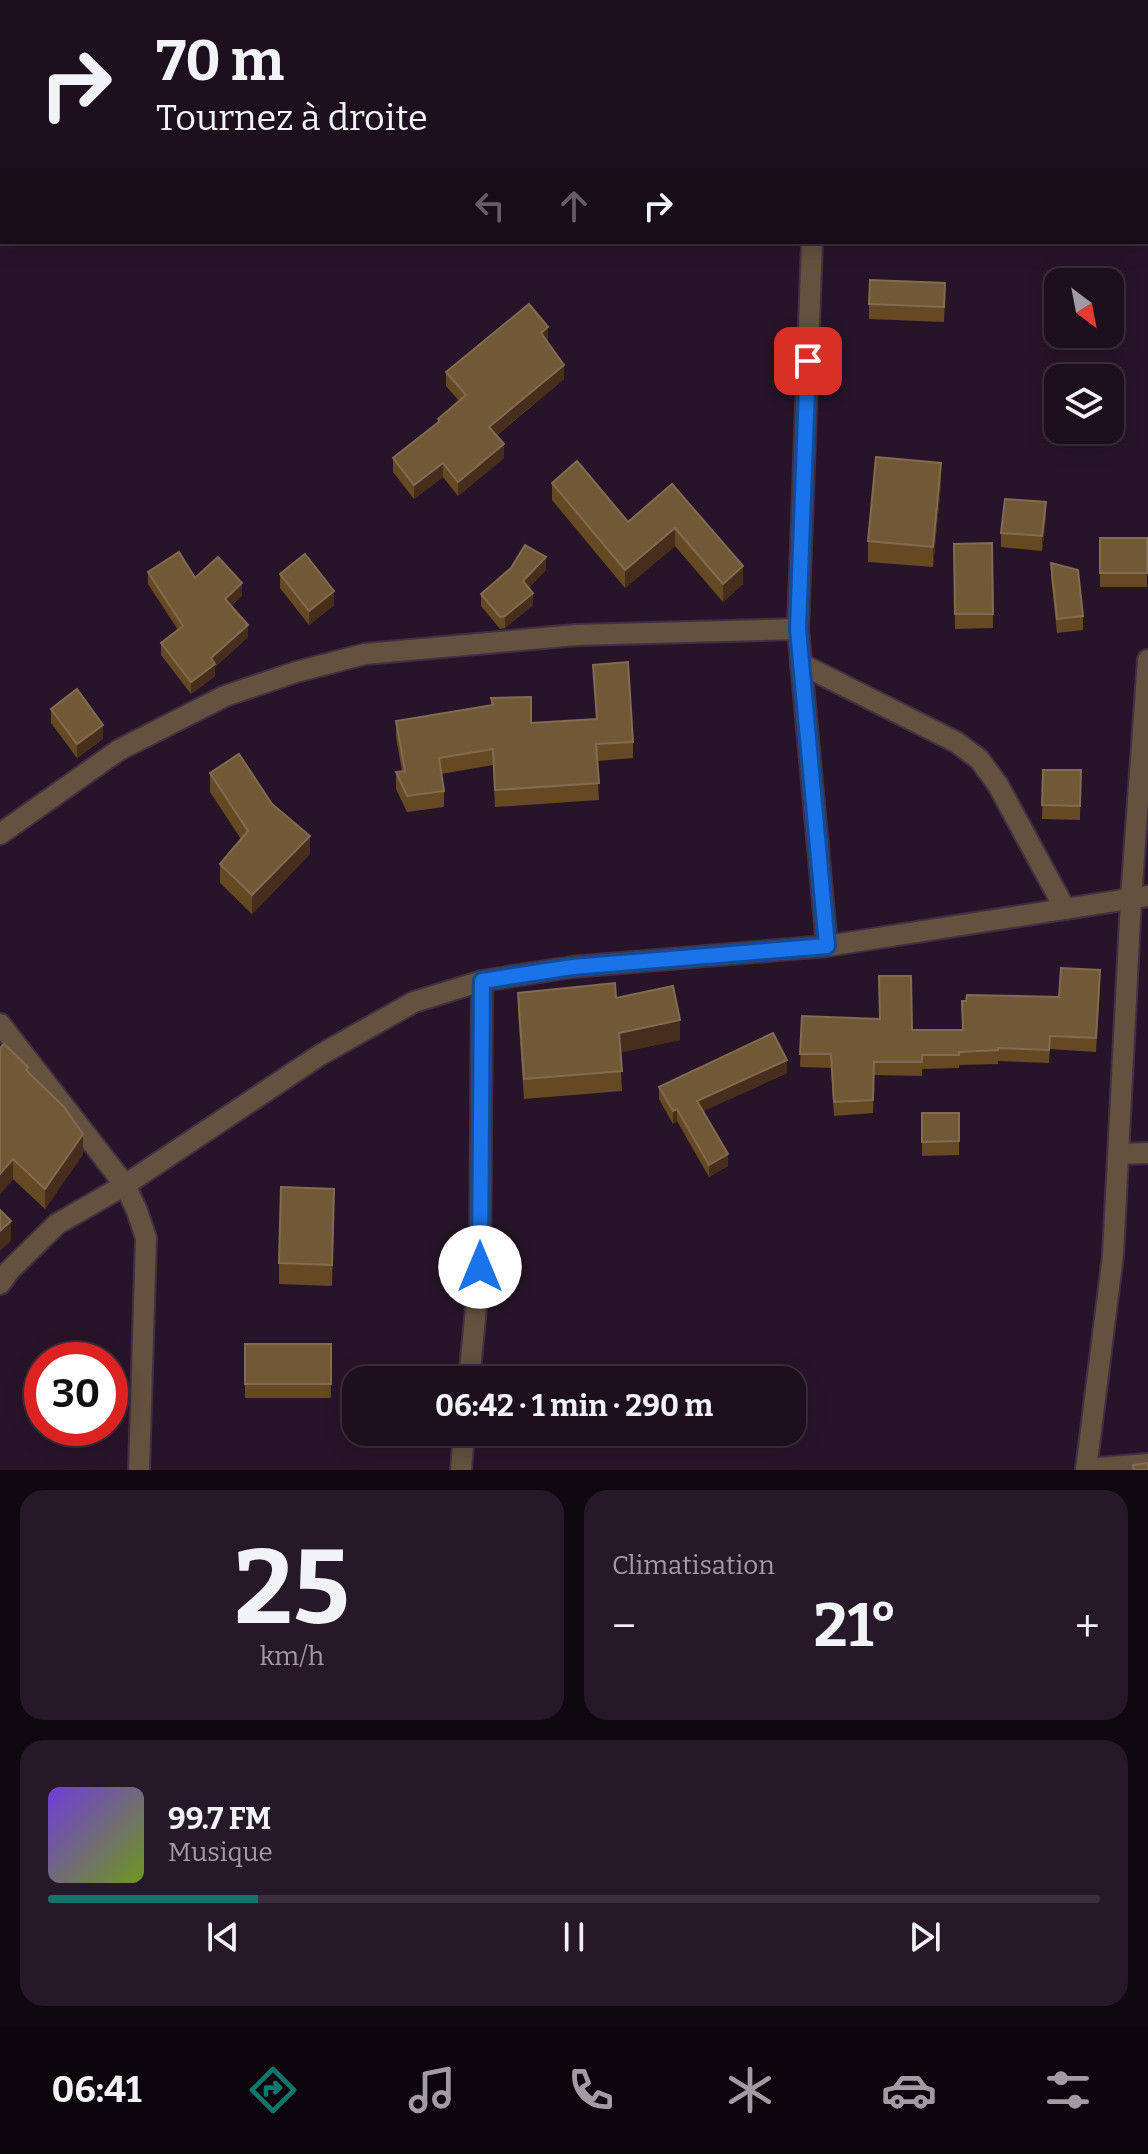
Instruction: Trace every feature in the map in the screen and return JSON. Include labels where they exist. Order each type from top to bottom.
[{"type":"street","points":[[812,244],[798,629],[827,946]]},
{"type":"street","points":[[0,834],[119,750],[225,696],[337,661],[365,654],[576,635],[798,629]]},
{"type":"street","points":[[1148,660],[1139,897],[1113,1255],[1086,1470],[1148,1464]]},
{"type":"street","points":[[801,664],[956,742],[979,759],[998,785],[1065,909]]},
{"type":"street","points":[[0,1284],[57,1224],[125,1185],[320,1055],[414,1002],[482,981],[572,967],[827,946],[1139,897]]},
{"type":"street","points":[[470,1366],[480,1267],[482,981]]},
{"type":"street","points":[[0,1024],[125,1185],[146,1238],[139,1470]]},
{"type":"street","points":[[1119,1154],[1148,1153]]},
{"type":"street","points":[[461,1470],[463,1446]]},
{"type":"building","points":[[870,280],[945,283],[944,307],[869,304]]},
{"type":"building","points":[[529,304],[548,327],[541,333],[564,365],[489,427],[504,444],[458,482],[443,463],[414,485],[393,458],[440,421],[438,419],[466,395],[446,372]]},
{"type":"building","points":[[876,457],[941,463],[933,547],[868,541]]},
{"type":"building","points":[[577,461],[628,522],[672,484],[743,566],[723,584],[675,528],[625,570],[552,483]]},
{"type":"building","points":[[1005,499],[1046,502],[1042,536],[1001,533]]},
{"type":"building","points":[[1100,538],[1147,538],[1147,573],[1100,573]]},
{"type":"building","points":[[992,543],[993,614],[955,614],[954,544]]},
{"type":"building","points":[[525,545],[546,557],[523,581],[533,593],[500,617],[481,594],[511,568]]},
{"type":"building","points":[[179,552],[195,578],[218,557],[242,583],[225,599],[248,625],[211,658],[215,664],[191,682],[161,643],[183,626],[148,572]]},
{"type":"building","points":[[305,554],[334,591],[309,611],[280,574]]},
{"type":"building","points":[[1051,563],[1078,570],[1083,616],[1057,619]]},
{"type":"building","points":[[628,662],[633,742],[596,744],[599,783],[495,790],[493,749],[439,758],[444,791],[407,796],[396,772],[405,771],[396,721],[493,705],[491,698],[531,697],[531,723],[597,719],[593,665]]},
{"type":"building","points":[[77,689],[103,725],[77,744],[51,709]]},
{"type":"building","points":[[239,754],[272,804],[310,836],[252,895],[220,864],[248,831],[210,773]]},
{"type":"building","points":[[1043,770],[1081,770],[1080,806],[1042,805]]},
{"type":"building","points":[[1061,968],[1100,970],[1096,1038],[1050,1036],[1049,1050],[998,1048],[959,1052],[959,1055],[922,1055],[922,1062],[874,1062],[873,1100],[834,1102],[831,1054],[800,1054],[802,1016],[880,1019],[879,976],[911,976],[912,1030],[963,1030],[962,1001],[966,1001],[967,995],[1059,997]]},
{"type":"building","points":[[615,983],[616,998],[673,986],[680,1020],[619,1033],[622,1071],[524,1079],[518,993]]},
{"type":"building","points":[[773,1033],[787,1060],[697,1101],[728,1154],[709,1165],[677,1109],[673,1111],[659,1087]]},
{"type":"building","points":[[4,1044],[64,1107],[83,1134],[45,1189],[13,1159],[0,1174],[0,1048]]},
{"type":"building","points":[[922,1113],[959,1113],[959,1141],[922,1142]]},
{"type":"building","points":[[281,1187],[334,1189],[332,1265],[279,1263]]},
{"type":"building","points":[[0,1210],[11,1221],[0,1231]]},
{"type":"building","points":[[245,1344],[331,1344],[331,1384],[245,1384]]},
{"type":"building","points":[[1148,1463],[1148,1470],[1134,1470],[1133,1465]]},
{"type":"route","points":[[480,1267],[482,981],[572,967],[827,946],[798,629],[808,361]]}]
